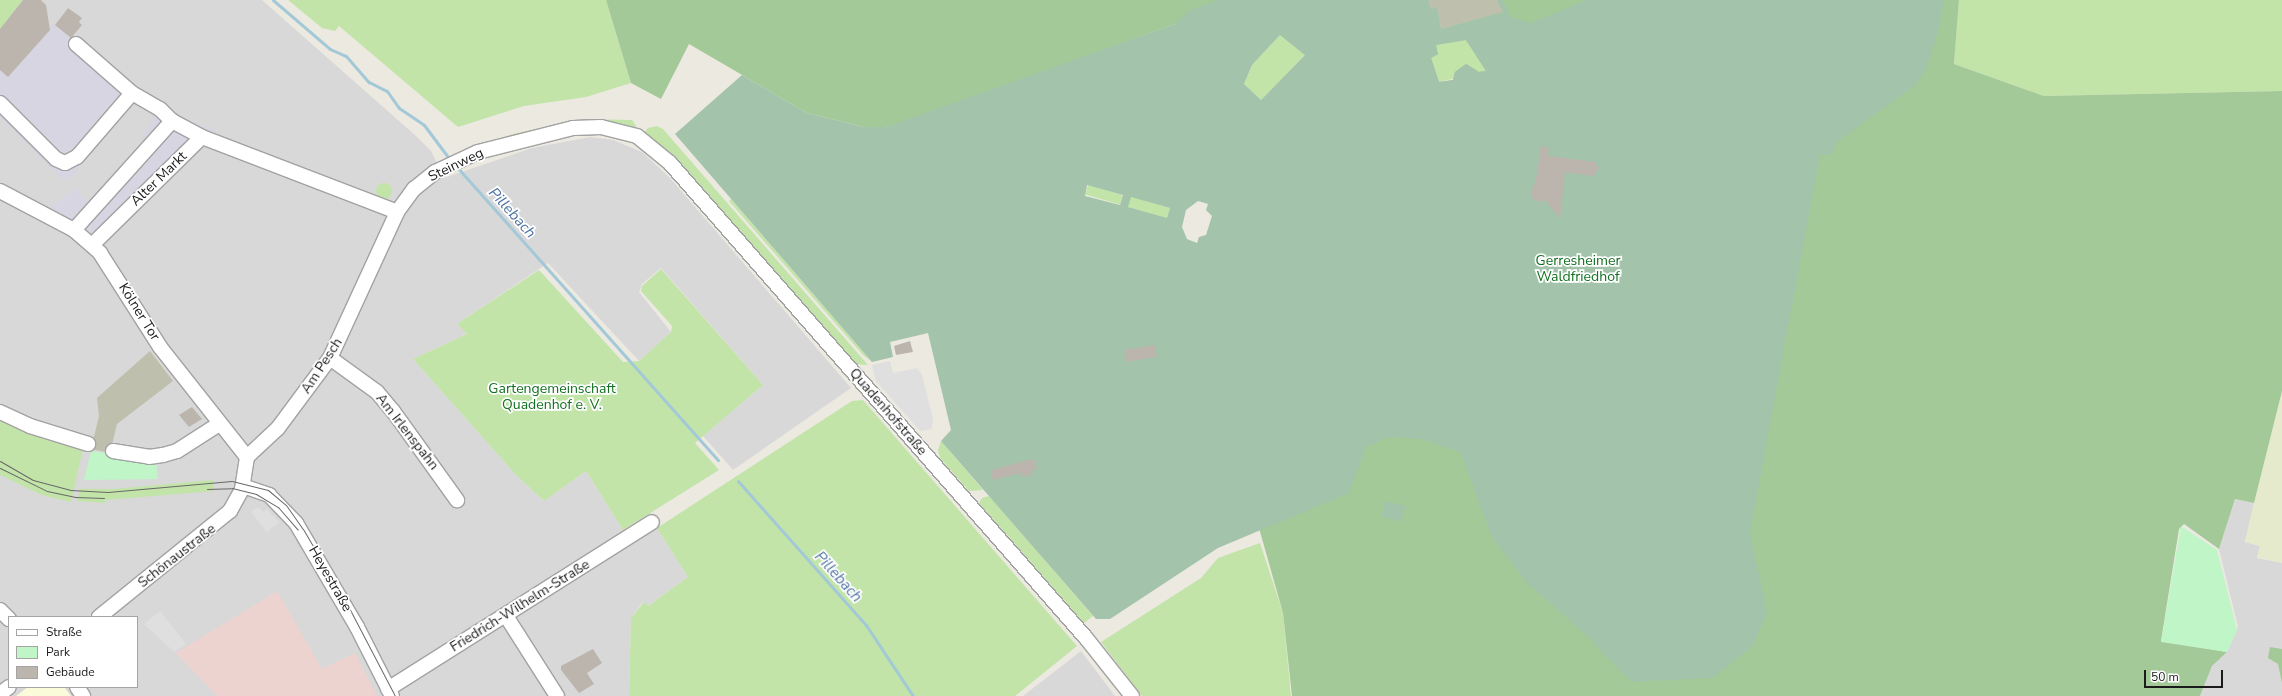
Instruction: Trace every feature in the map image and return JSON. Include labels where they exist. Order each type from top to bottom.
[{"type":"street","points":[[76,44],[132,92],[172,121],[202,137],[397,212]]},
{"type":"street","points":[[0,103],[56,159],[65,164],[77,157],[132,92]]},
{"type":"street","name":"Alter Markt","points":[[74,230],[172,121]]},
{"type":"street","name":"Steinweg","points":[[397,212],[414,189],[444,168],[463,159],[501,145],[573,128],[611,128],[637,136]]},
{"type":"street","name":"Quadenhofstraße","points":[[637,136],[657,149],[706,204],[1086,638],[1132,696]]},
{"type":"street","name":"Alter Markt","points":[[92,245],[202,137]]},
{"type":"street","name":"Kölner Tor","points":[[2,197],[74,230],[92,245],[110,266],[160,346],[219,424],[247,457]]},
{"type":"street","name":"Am Pesch","points":[[247,457],[278,428],[330,358],[397,212]]},
{"type":"street","name":"Am Irlenspahn","points":[[330,358],[377,392],[394,411],[457,500]]},
{"type":"street","points":[[0,412],[30,426],[88,444]]},
{"type":"street","points":[[113,451],[149,457],[163,455],[177,451],[219,424]]},
{"type":"street","points":[[243,486],[247,457]]},
{"type":"street","name":"Schönaustraße","points":[[100,616],[225,517],[243,486]]},
{"type":"street","name":"Heyestraße","points":[[243,486],[269,495],[296,523],[353,620],[390,692]]},
{"type":"street","name":"Friedrich-Wilhelm-Straße","points":[[390,692],[652,522]]},
{"type":"street","points":[[0,610],[8,618]]},
{"type":"street","points":[[506,616],[557,696]]},
{"type":"street","points":[[0,694],[8,688]]},
{"type":"street","points":[[77,688],[83,696]]},
{"type":"shaded area","points":[[0,0],[262,0],[416,136],[431,151],[444,178],[532,148],[590,137],[613,140],[642,152],[670,178],[851,388],[733,470],[703,436],[763,385],[661,268],[642,284],[639,292],[671,332],[639,361],[548,263],[457,324],[467,334],[413,359],[516,475],[544,501],[586,471],[623,530],[657,528],[688,577],[648,606],[643,602],[631,618],[629,696],[0,696]]},
{"type":"shaded area","points":[[1429,0],[1497,0],[1504,12],[1441,29],[1437,8],[1431,9]]},
{"type":"shaded area","points":[[53,24],[72,38],[80,37],[135,85],[128,109],[70,178],[62,179],[0,117],[0,71],[7,76]]},
{"type":"shaded area","points":[[161,103],[192,122],[217,130],[172,178],[107,239],[105,245],[45,211],[76,188],[87,201],[92,201],[144,143],[141,140]]},
{"type":"shaded area","points":[[150,351],[173,381],[117,424],[110,453],[91,449],[99,416],[97,398]]},
{"type":"shaded area","points":[[890,361],[893,373],[917,368],[922,375],[933,419],[932,429],[920,431],[876,381],[872,365]]},
{"type":"shaded area","points":[[2282,391],[2282,563],[2257,557],[2260,546],[2245,542],[2275,411]]},
{"type":"shaded area","points":[[2235,499],[2254,503],[2245,542],[2260,546],[2257,558],[2282,563],[2282,696],[2200,696],[2212,666],[2227,652],[2238,627],[2219,549]]},
{"type":"shaded area","points":[[258,507],[263,512],[267,509],[279,522],[267,532],[251,512]]},
{"type":"shaded area","points":[[277,591],[322,669],[355,653],[377,696],[217,696],[176,653]]},
{"type":"shaded area","points":[[160,611],[186,644],[174,652],[144,624]]},
{"type":"shaded area","points":[[1081,651],[1115,696],[1023,696]]},
{"type":"shaded area","points":[[27,688],[65,688],[71,696],[16,696]]},
{"type":"green space","points":[[0,0],[23,0],[0,29]]},
{"type":"green space","points":[[288,0],[606,0],[631,83],[586,97],[524,106],[458,127],[339,26],[335,31],[322,28]]},
{"type":"green space","points":[[606,0],[1429,0],[1431,9],[1437,7],[1441,29],[1503,12],[1497,0],[1959,0],[1954,64],[2044,96],[2282,91],[2282,391],[2254,503],[2235,499],[2219,549],[2184,524],[2179,529],[2161,641],[2227,652],[2212,666],[2200,696],[1292,696],[1283,613],[1184,262],[1280,177],[1305,55],[1279,34],[1175,24],[915,119],[886,127],[864,127],[807,113],[689,44],[661,99],[631,83]],"holes":[[[1466,40],[1486,71],[1479,72],[1466,64],[1455,72],[1453,80],[1439,82],[1431,58],[1438,54],[1436,45]]]},
{"type":"green space","name":"Gerresheimer Waldfriedhof","points":[[1217,0],[1429,0],[1431,9],[1437,7],[1441,29],[1503,12],[1497,0],[1503,0],[1511,17],[1531,23],[1587,0],[1944,0],[1937,35],[1924,74],[1914,86],[1837,142],[1831,155],[1820,154],[1750,533],[1767,612],[1753,646],[1712,678],[1631,682],[1585,634],[1527,583],[1492,537],[1460,452],[1421,439],[1390,437],[1366,447],[1349,493],[1218,548],[1110,619],[1096,619],[941,441],[951,430],[928,333],[890,342],[893,357],[872,362],[675,134],[742,75],[807,113],[864,127],[886,127],[1175,24],[1189,11]],"holes":[[[1280,35],[1305,55],[1261,100],[1244,84],[1252,65]],[[1466,40],[1486,71],[1479,72],[1466,64],[1455,72],[1453,80],[1439,82],[1431,58],[1438,54],[1436,45]],[[1087,185],[1123,195],[1120,205],[1085,196]],[[1131,197],[1170,208],[1167,218],[1128,207]],[[1198,201],[1208,204],[1206,210],[1212,216],[1206,235],[1199,237],[1197,243],[1187,239],[1182,227],[1186,210]]]},
{"type":"green space","points":[[1959,0],[2282,0],[2282,91],[2044,96],[1954,64]]},
{"type":"green space","points":[[1280,35],[1305,55],[1261,100],[1244,84],[1252,65]]},
{"type":"green space","points":[[1466,40],[1486,71],[1439,82],[1431,58],[1438,53],[1436,45]]},
{"type":"green space","points":[[583,119],[632,120],[636,126],[635,129],[615,123],[539,130],[481,145],[513,134]]},
{"type":"green space","points":[[657,126],[663,129],[868,365],[855,364],[675,159],[644,133],[648,128]]},
{"type":"green space","points":[[384,183],[391,188],[392,191],[387,198],[384,199],[377,194],[376,191],[381,184]]},
{"type":"green space","points":[[1088,185],[1123,195],[1120,205],[1085,195]]},
{"type":"green space","points":[[1130,196],[1170,208],[1167,219],[1127,207]]},
{"type":"green space","points":[[731,199],[872,362],[863,355],[729,201]]},
{"type":"green space","name":"Gartengemeinschaft Quadenhof e. V.","points":[[661,269],[763,385],[695,443],[719,470],[623,530],[586,471],[544,501],[516,475],[413,359],[467,334],[457,324],[539,270],[623,362],[639,361],[671,332],[672,326],[641,291],[642,286]]},
{"type":"green space","points":[[863,400],[1077,646],[1015,696],[629,696],[631,618],[644,602],[648,606],[688,577],[657,528],[852,401]]},
{"type":"green space","points":[[0,417],[36,436],[83,449],[71,502],[42,495],[0,475]]},
{"type":"green space","points":[[941,441],[983,490],[969,491],[940,458],[938,450]]},
{"type":"green space","points":[[91,451],[156,461],[158,479],[84,480]]},
{"type":"green space","points":[[213,480],[214,491],[105,500],[105,503],[77,501],[80,489],[114,489]]},
{"type":"green space","points":[[989,496],[1093,616],[1084,623],[979,503],[982,498]]},
{"type":"green space","points":[[1385,501],[1405,506],[1402,522],[1381,517]]},
{"type":"green space","points":[[2181,526],[2217,550],[2237,630],[2227,652],[2161,642]]},
{"type":"green space","points":[[1260,543],[1283,613],[1291,696],[1142,696],[1101,642],[1201,578],[1218,558]]},
{"type":"green space","points":[[2270,647],[2282,649],[2282,683],[2278,664],[2268,658]]},
{"type":"building","points":[[23,0],[41,0],[46,5],[50,30],[8,77],[0,70],[0,29]]},
{"type":"building","points":[[68,8],[82,18],[79,22],[82,25],[71,38],[55,25]]},
{"type":"building","points":[[1541,146],[1549,148],[1548,156],[1595,162],[1599,168],[1593,176],[1565,172],[1560,219],[1546,201],[1535,201],[1530,194],[1536,180]]},
{"type":"building","points":[[910,341],[913,352],[896,355],[894,346]]},
{"type":"building","points":[[1155,345],[1157,357],[1126,362],[1124,350]]},
{"type":"building","points":[[192,407],[202,419],[189,427],[179,415]]},
{"type":"building","points":[[1028,460],[1035,460],[1037,469],[1031,471],[1032,475],[1022,477],[1021,473],[993,480],[991,470]]},
{"type":"building","points":[[593,649],[602,663],[587,673],[594,684],[579,693],[561,670],[561,666]]},
{"type":"waterway","name":"Pillebach","points":[[273,0],[330,49],[346,56],[369,82],[387,91],[399,108],[424,125],[451,161]]},
{"type":"waterway","name":"Pillebach","points":[[456,166],[718,460]]},
{"type":"waterway","name":"Pillebach","points":[[738,481],[866,625],[913,696]]},
{"type":"tram line","points":[[0,461],[33,480],[70,490],[108,492],[232,481],[268,490],[286,505],[303,529],[347,604],[395,696]]},
{"type":"tram line","points":[[0,468],[47,491],[75,497],[104,498]]},
{"type":"tram line","points":[[207,489],[232,488],[256,494],[278,507],[298,530]]}]
